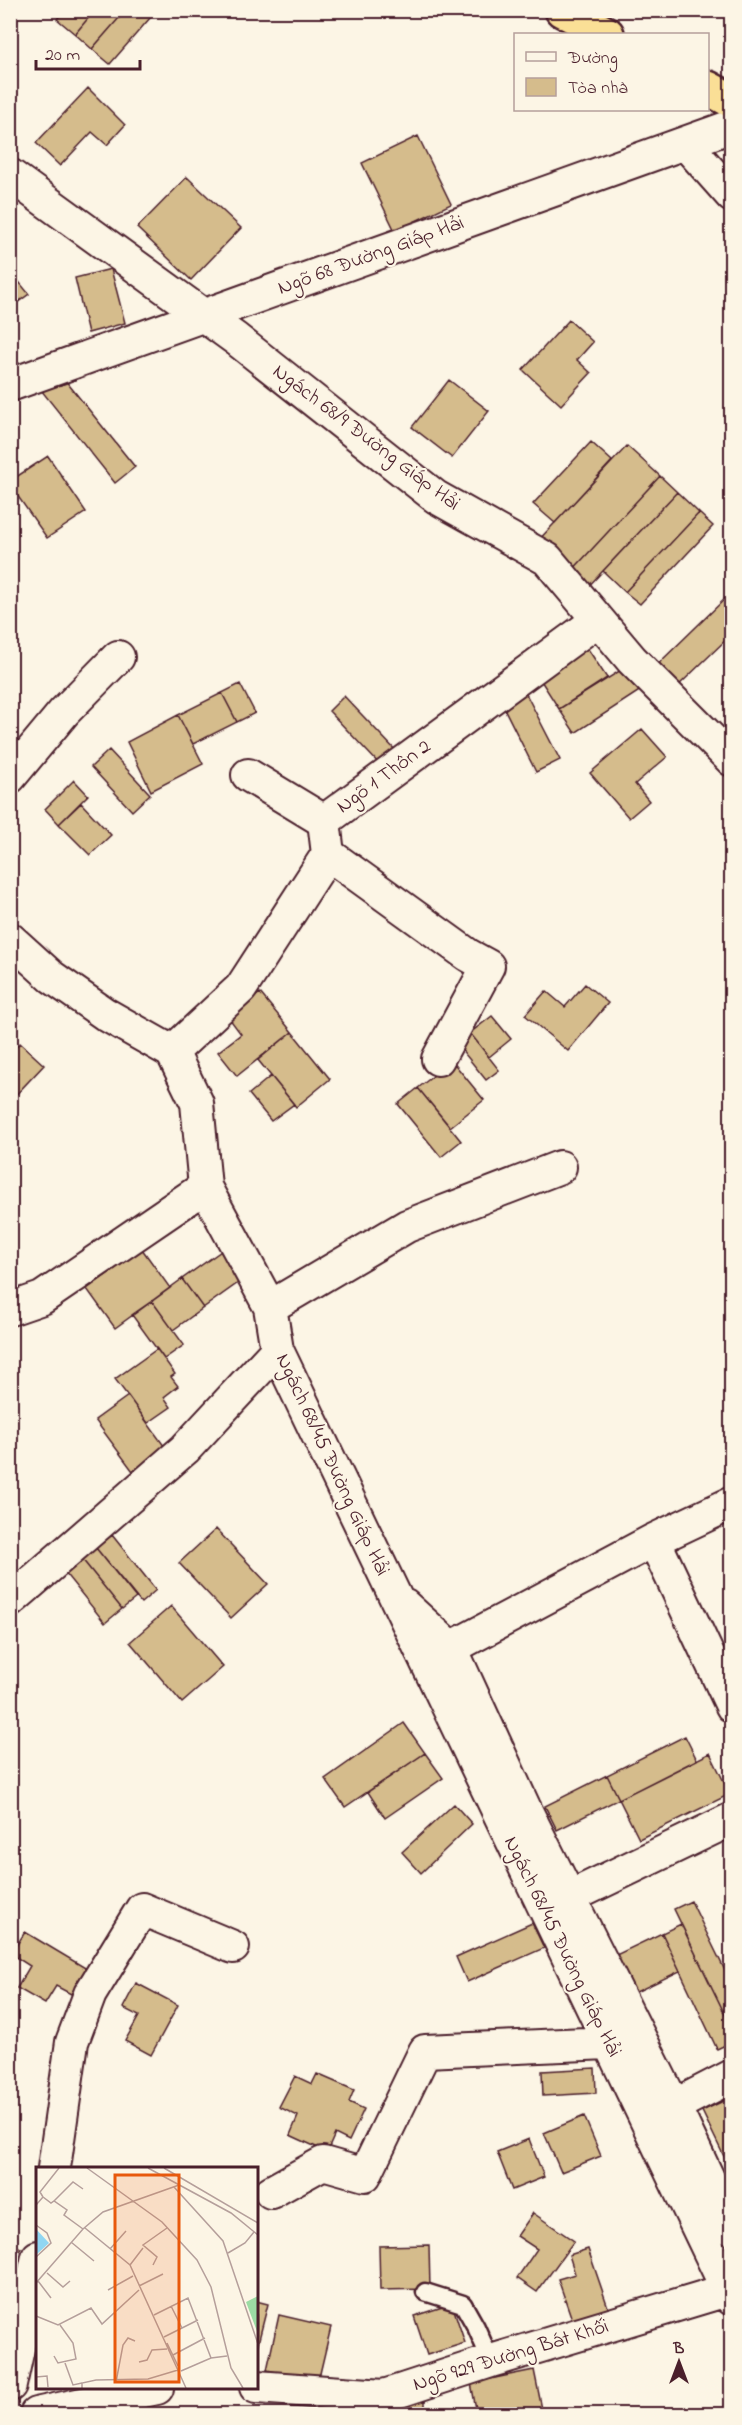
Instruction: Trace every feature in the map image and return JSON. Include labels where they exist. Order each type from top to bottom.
[{"type":"highway","points":[[562,10],[605,33]]},
{"type":"highway","points":[[709,89],[732,101]]},
{"type":"street","name":"Ngõ 68 Đường Giáp Hải","points":[[10,385],[732,126]]},
{"type":"street","points":[[686,142],[732,196]]},
{"type":"street","name":"Ngách 68/9 Đường Giáp Hải","points":[[10,175],[204,316],[436,497],[547,559],[632,660],[732,760]]},
{"type":"street","name":"Ngõ 1 Thôn 2","points":[[328,854],[324,821],[598,620]]},
{"type":"street","points":[[10,777],[64,712],[118,657]]},
{"type":"street","points":[[248,775],[324,821]]},
{"type":"street","points":[[10,939],[52,977],[105,1014],[172,1052],[241,988],[328,854],[468,955],[488,966],[438,1059]]},
{"type":"street","name":"Ngách 68/45 Đường Giáp Hải","points":[[172,1052],[197,1103],[206,1187],[270,1306],[277,1350],[729,2295]]},
{"type":"street","points":[[270,1306],[407,1226],[560,1167]]},
{"type":"street","points":[[10,1309],[42,1298],[206,1187]]},
{"type":"street","points":[[10,1601],[185,1449],[277,1350]]},
{"type":"street","points":[[451,1648],[654,1540],[732,1503]]},
{"type":"street","points":[[654,1540],[732,1706]]},
{"type":"street","name":"Ngách 68/45 Đường Giáp Hải","points":[[394,1595],[451,1648],[524,1807],[674,2106],[732,2229]]},
{"type":"street","points":[[570,1897],[732,1819]]},
{"type":"street","points":[[54,2167],[72,2042],[90,1994],[142,1909],[233,1947]]},
{"type":"street","points":[[271,2192],[323,2163],[365,2175],[425,2051],[608,2043]]},
{"type":"street","points":[[674,2106],[732,2076]]},
{"type":"street","points":[[10,2385],[36,2266]]},
{"type":"street","name":"Ngõ 929 Đường Bát Khối","points":[[258,2387],[384,2405],[491,2361],[729,2295]]},
{"type":"street","points":[[36,2415],[153,2389]]},
{"type":"lane","points":[[425,2292],[463,2304],[491,2361]]},
{"type":"building","points":[[65,10],[95,10],[75,34],[57,19]]},
{"type":"building","points":[[95,10],[126,10],[92,49],[75,34]]},
{"type":"building","points":[[126,10],[157,10],[110,64],[92,49]]},
{"type":"building","points":[[88,88],[125,125],[107,145],[92,132],[60,166],[36,143]]},
{"type":"building","points":[[418,136],[451,204],[395,231],[362,163]]},
{"type":"building","points":[[187,177],[241,228],[191,280],[137,228]]},
{"type":"building","points":[[111,269],[125,323],[88,333],[75,278]]},
{"type":"building","points":[[10,271],[29,294],[10,308]]},
{"type":"building","points":[[569,320],[593,342],[577,360],[591,373],[561,405],[523,370]]},
{"type":"building","points":[[61,375],[135,467],[115,483],[41,390]]},
{"type":"building","points":[[449,380],[489,411],[452,458],[412,427]]},
{"type":"building","points":[[591,442],[612,461],[555,523],[533,504]]},
{"type":"building","points":[[627,446],[660,476],[568,575],[535,544]]},
{"type":"building","points":[[48,456],[86,512],[47,538],[10,485],[10,481]]},
{"type":"building","points":[[660,476],[677,492],[585,590],[568,575]]},
{"type":"building","points":[[677,492],[699,513],[625,592],[603,571]]},
{"type":"building","points":[[699,513],[713,526],[640,604],[625,592]]},
{"type":"building","points":[[732,592],[732,634],[677,687],[656,666]]},
{"type":"building","points":[[586,646],[607,678],[559,709],[538,676]]},
{"type":"building","points":[[629,665],[644,688],[575,733],[559,709]]},
{"type":"building","points":[[240,684],[255,713],[237,722],[222,693]]},
{"type":"building","points":[[523,688],[560,760],[536,772],[500,700]]},
{"type":"building","points":[[222,693],[237,722],[193,744],[178,715]]},
{"type":"building","points":[[344,696],[398,753],[383,768],[329,711]]},
{"type":"building","points":[[178,715],[203,764],[151,791],[127,742]]},
{"type":"building","points":[[642,729],[667,757],[635,784],[649,801],[629,818],[590,773]]},
{"type":"building","points":[[109,750],[150,794],[132,811],[91,767]]},
{"type":"building","points":[[74,780],[88,795],[59,824],[45,809]]},
{"type":"building","points":[[81,803],[111,835],[90,855],[59,824]]},
{"type":"building","points":[[585,984],[608,1003],[568,1051],[525,1015],[546,991],[565,1007]]},
{"type":"building","points":[[260,993],[292,1032],[237,1076],[218,1052],[241,1034],[229,1018]]},
{"type":"building","points":[[492,1016],[511,1039],[489,1057],[470,1033]]},
{"type":"building","points":[[292,1032],[330,1079],[296,1107],[258,1060]]},
{"type":"building","points":[[470,1033],[499,1070],[486,1080],[456,1043]]},
{"type":"building","points":[[20,1043],[44,1065],[10,1101],[10,1054]]},
{"type":"building","points":[[452,1061],[484,1100],[450,1127],[418,1088]]},
{"type":"building","points":[[271,1076],[294,1104],[271,1121],[249,1094]]},
{"type":"building","points":[[418,1088],[461,1141],[441,1157],[398,1104]]},
{"type":"building","points":[[142,1249],[170,1288],[115,1328],[87,1289]]},
{"type":"building","points":[[224,1249],[245,1278],[203,1308],[182,1279]]},
{"type":"building","points":[[182,1279],[203,1308],[173,1330],[152,1301]]},
{"type":"building","points":[[152,1301],[184,1345],[164,1359],[132,1315]]},
{"type":"building","points":[[157,1349],[175,1374],[171,1377],[178,1386],[164,1397],[171,1407],[148,1423],[115,1379]]},
{"type":"building","points":[[128,1396],[170,1454],[138,1478],[95,1420]]},
{"type":"building","points":[[216,1529],[268,1584],[231,1618],[179,1563]]},
{"type":"building","points":[[112,1535],[156,1590],[141,1603],[96,1548]]},
{"type":"building","points":[[96,1548],[136,1598],[122,1609],[82,1559]]},
{"type":"building","points":[[82,1559],[122,1609],[105,1623],[64,1572]]},
{"type":"building","points":[[171,1606],[223,1667],[182,1703],[130,1642]]},
{"type":"building","points":[[404,1723],[425,1753],[345,1807],[325,1779]]},
{"type":"building","points":[[685,1736],[697,1760],[619,1799],[607,1775]]},
{"type":"building","points":[[425,1753],[443,1778],[385,1818],[368,1792]]},
{"type":"building","points":[[710,1753],[730,1794],[639,1839],[619,1799]]},
{"type":"building","points":[[607,1775],[619,1799],[557,1830],[545,1806]]},
{"type":"building","points":[[454,1804],[472,1824],[421,1873],[402,1852]]},
{"type":"building","points":[[691,1901],[732,1985],[732,2029],[674,1909]]},
{"type":"building","points":[[532,1923],[544,1948],[467,1982],[456,1957]]},
{"type":"building","points":[[681,1924],[732,2029],[732,2042],[717,2049],[662,1933]]},
{"type":"building","points":[[25,1932],[87,1969],[71,1994],[56,1986],[45,2004],[17,1988],[30,1966],[11,1954]]},
{"type":"building","points":[[662,1933],[680,1971],[634,1993],[616,1955]]},
{"type":"building","points":[[136,1983],[178,2005],[151,2055],[125,2041],[139,2016],[123,2008]]},
{"type":"building","points":[[595,2068],[596,2093],[543,2096],[542,2071]]},
{"type":"building","points":[[317,2074],[354,2090],[349,2102],[364,2109],[349,2141],[335,2134],[327,2152],[290,2135],[298,2116],[279,2107],[295,2076],[312,2084]]},
{"type":"building","points":[[732,2097],[732,2173],[702,2111]]},
{"type":"building","points":[[584,2116],[601,2156],[561,2172],[544,2133]]},
{"type":"building","points":[[529,2139],[544,2177],[512,2190],[497,2152]]},
{"type":"building","points":[[533,2213],[574,2241],[537,2292],[517,2278],[537,2249],[517,2236]]},
{"type":"building","points":[[10,2244],[21,2248],[10,2270]]},
{"type":"building","points":[[429,2245],[430,2289],[380,2290],[379,2246]]},
{"type":"building","points":[[588,2249],[611,2316],[575,2328],[558,2279],[575,2274],[569,2255]]},
{"type":"building","points":[[258,2302],[268,2304],[258,2343]]},
{"type":"building","points":[[452,2304],[465,2343],[427,2355],[414,2316]]},
{"type":"building","points":[[279,2315],[331,2327],[318,2382],[267,2370]]},
{"type":"building","points":[[534,2370],[543,2414],[477,2414],[471,2383]]},
{"type":"building","points":[[398,2401],[425,2401],[425,2414],[398,2414]]}]
